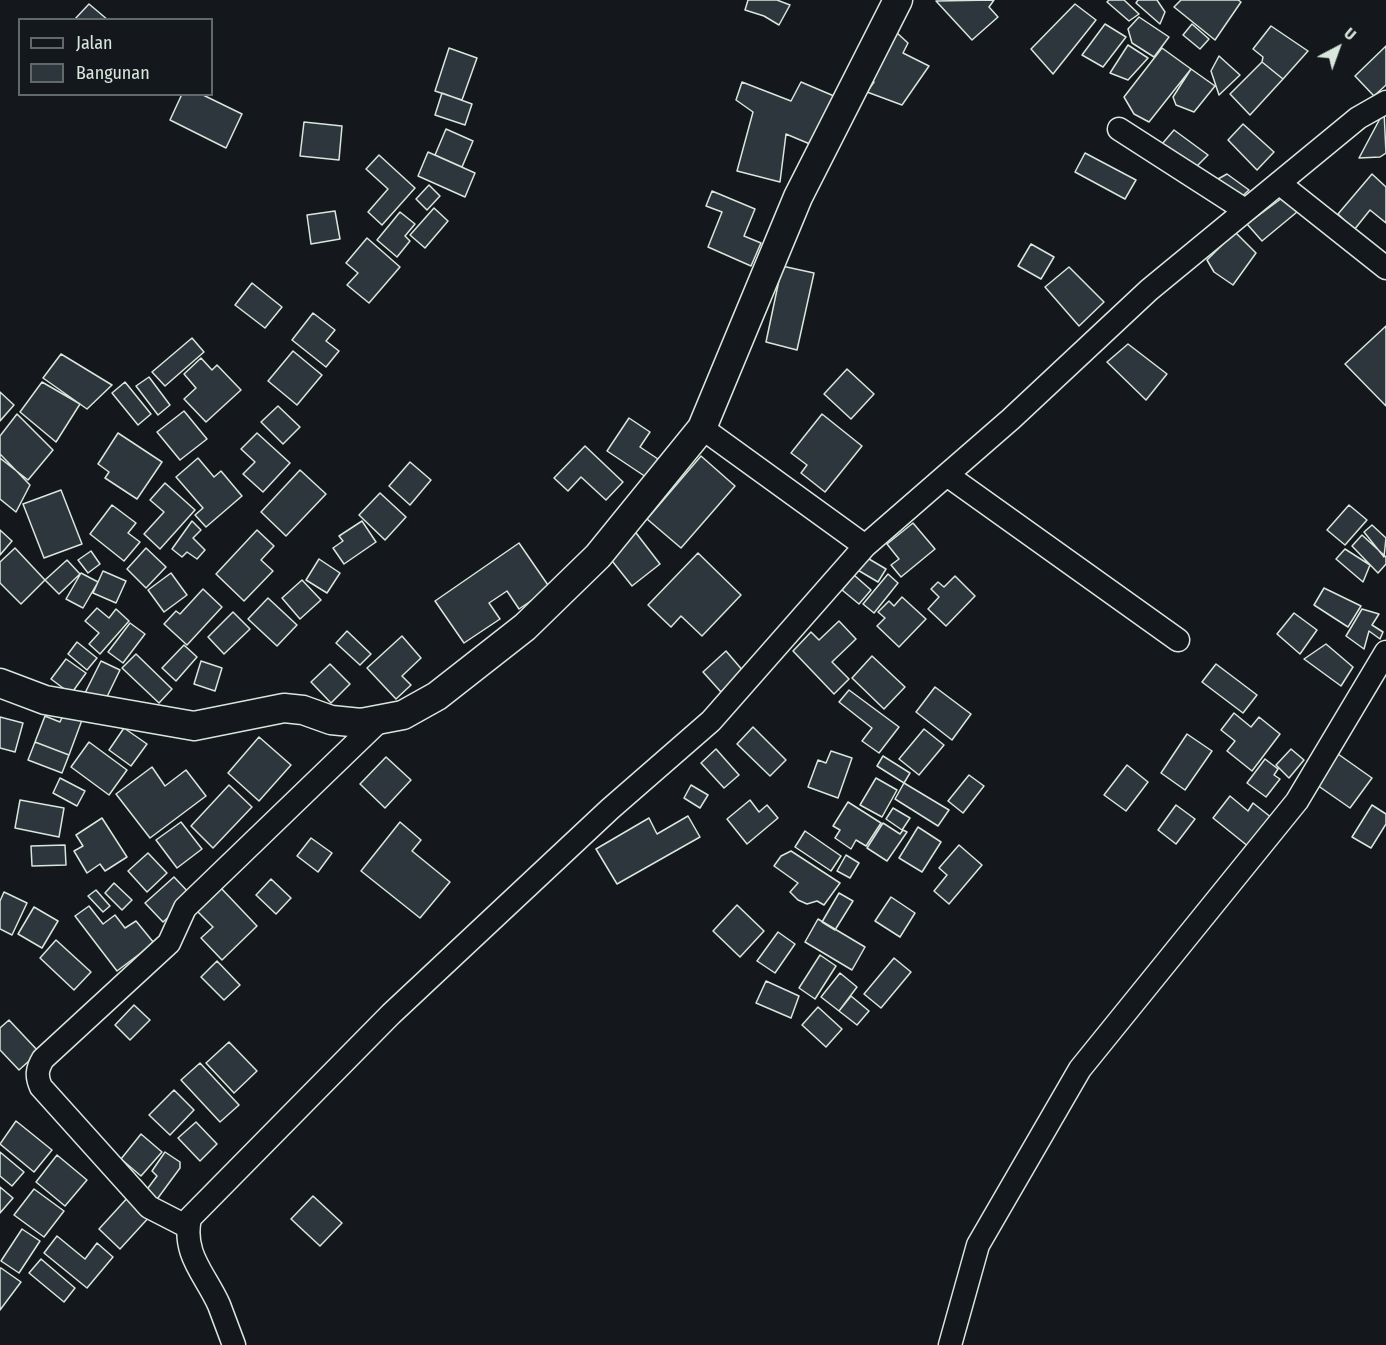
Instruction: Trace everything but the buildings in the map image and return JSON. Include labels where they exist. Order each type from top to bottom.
[{"type":"street","points":[[0,683],[45,700],[194,726],[284,708],[303,710],[331,720],[361,723],[403,715],[437,696],[525,627],[598,556],[702,428],[798,197],[898,0]]},
{"type":"street","points":[[234,1345],[218,1304],[192,1255],[186,1235],[190,1218],[215,1189],[391,1014],[610,809],[711,721],[865,546],[947,475],[1118,318],[1358,118],[1386,102]]},
{"type":"street","points":[[1119,129],[1245,210]]},
{"type":"street","points":[[1279,183],[1386,268]]},
{"type":"street","points":[[702,428],[865,546]]},
{"type":"street","points":[[947,475],[1178,640]]},
{"type":"street","points":[[950,1345],[978,1245],[1080,1069],[1297,801],[1386,652]]},
{"type":"street","points":[[188,1227],[144,1202],[40,1087],[37,1078],[38,1068],[44,1059],[169,943],[185,908],[380,720]]}]
